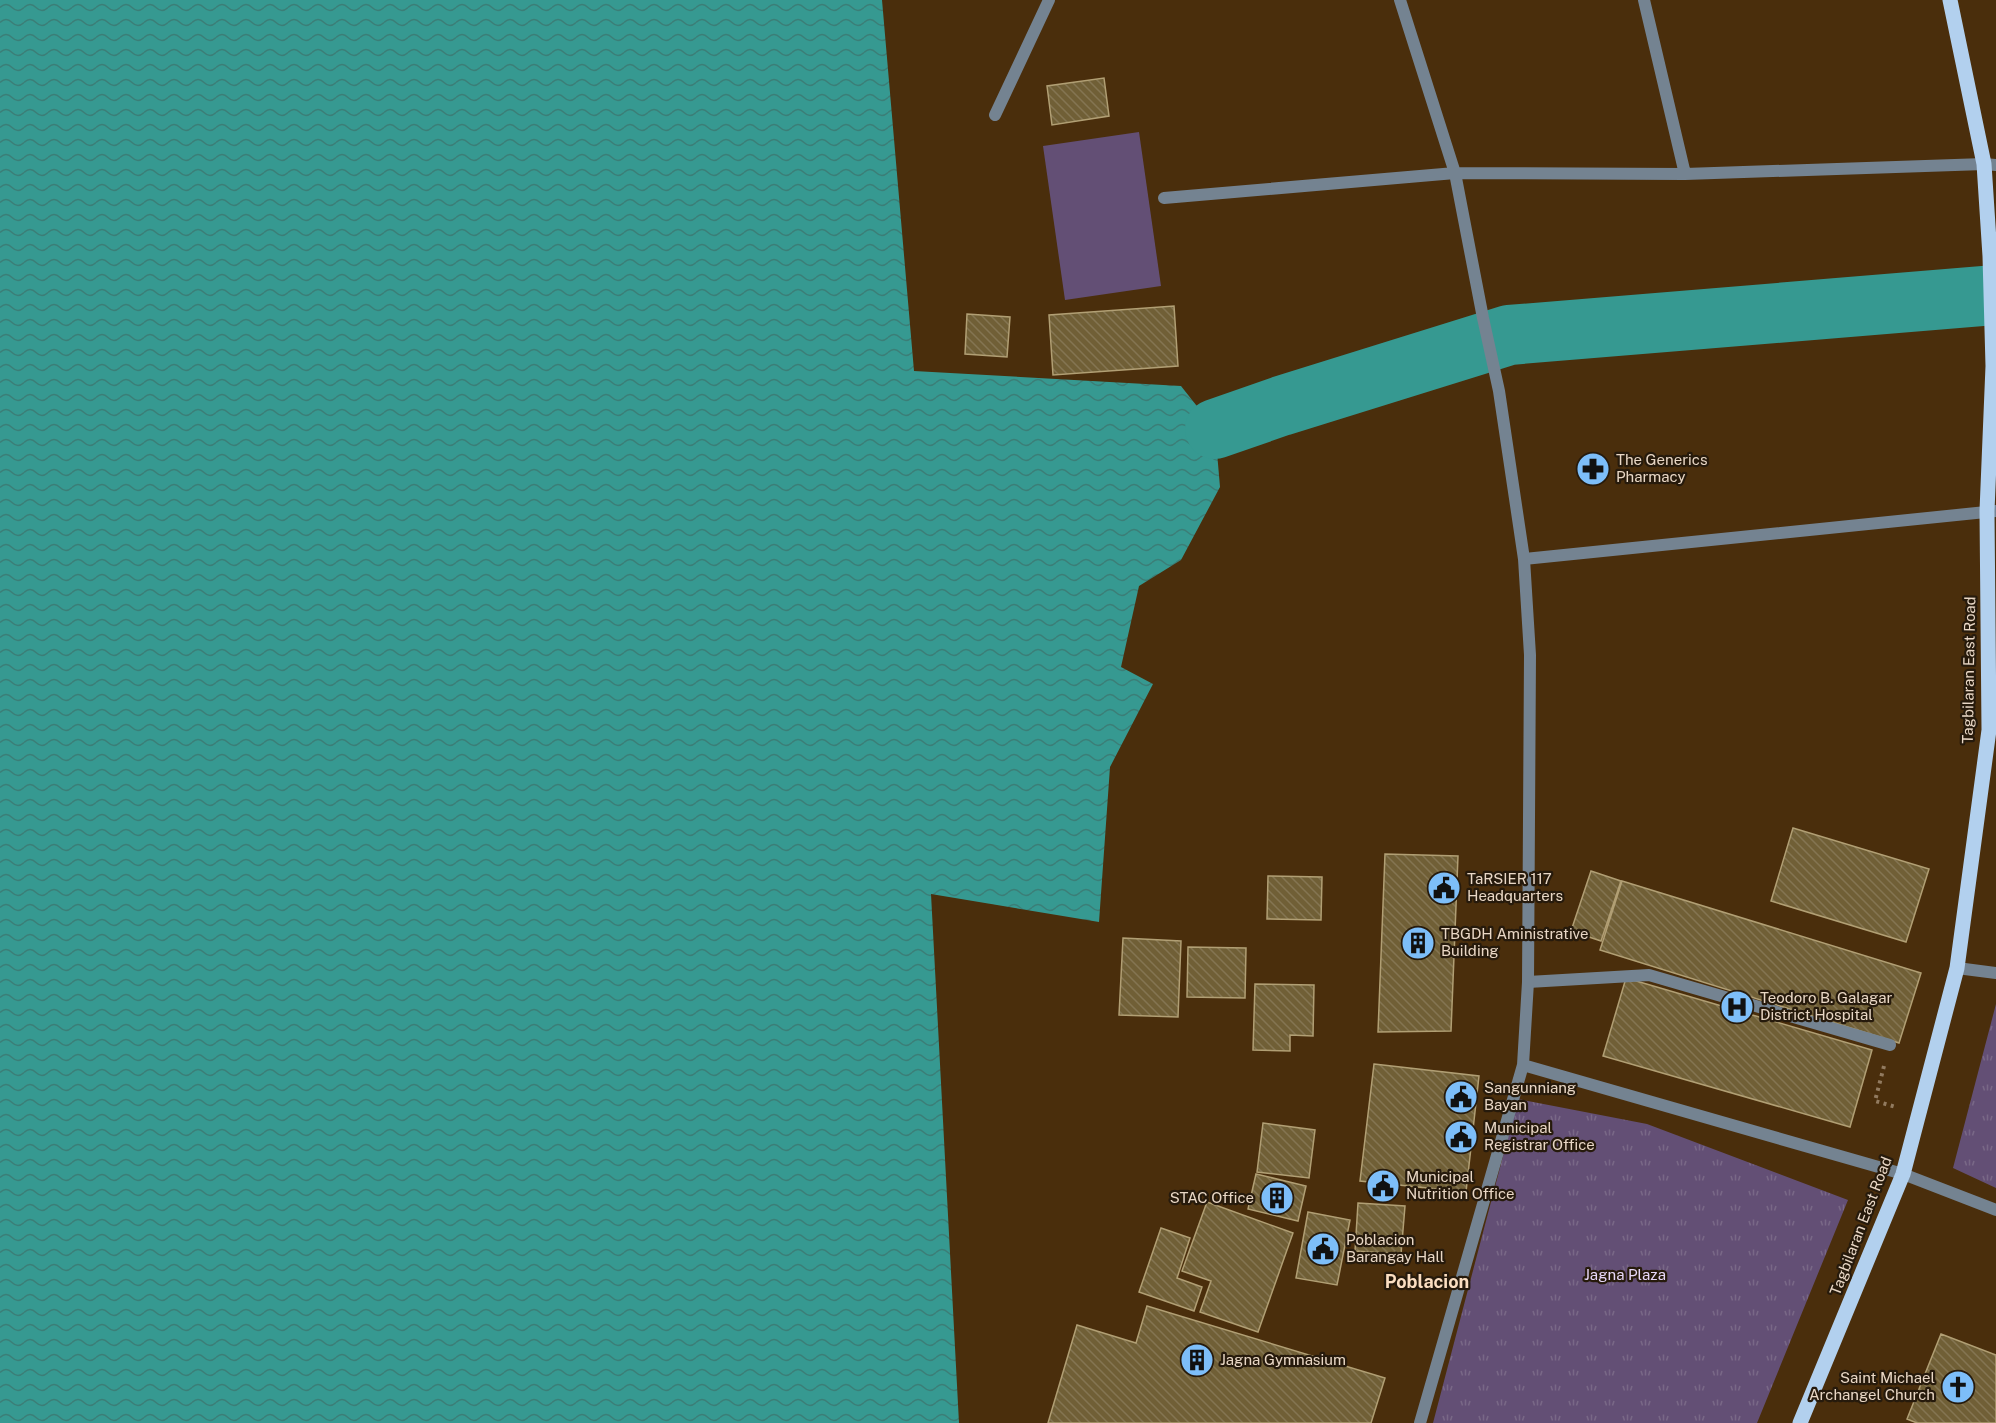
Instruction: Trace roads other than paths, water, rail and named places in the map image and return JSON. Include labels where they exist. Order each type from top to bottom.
[{"type":"main road","name":"Tagbilaran East Road","points":[[1800,1423],[1903,1174],[1957,968],[1989,730],[1993,366],[1990,164],[1950,0]]},
{"type":"street","points":[[995,115],[1049,0]]},
{"type":"street","points":[[1400,0],[1455,173],[1499,391],[1524,559],[1530,655],[1528,982],[1523,1065],[1420,1423]]},
{"type":"street","points":[[1644,0],[1684,174]]},
{"type":"street","points":[[1164,198],[1455,173],[1684,174],[1990,164]]},
{"type":"street","points":[[1524,559],[1992,511]]},
{"type":"street","points":[[1957,968],[1996,973]]},
{"type":"street","points":[[1528,982],[1649,975],[1890,1045]]},
{"type":"street","points":[[1523,1065],[1903,1174],[1996,1210]]},
{"type":"water","points":[[0,0],[882,0],[914,371],[1181,386],[1215,429],[1220,487],[1181,560],[1139,586],[1121,667],[1153,684],[1110,767],[1099,922],[931,894],[959,1423],[0,1423]]},
{"type":"waterway","points":[[1215,429],[1281,406],[1509,335],[1996,295]]},
{"type":"place","name":"The Generics Pharmacy","points":[[1593,469]]},
{"type":"place","name":"TaRSIER 117 Headquarters","points":[[1444,888]]},
{"type":"place","name":"TBGDH Aministrative Building","points":[[1418,943]]},
{"type":"place","name":"Teodoro B. Galagar District Hospital","points":[[1737,1007]]},
{"type":"place","name":"Sangunniang Bayan","points":[[1461,1097]]},
{"type":"place","name":"Municipal Registrar Office","points":[[1461,1137]]},
{"type":"place","name":"Municipal Nutrition Office","points":[[1383,1186]]},
{"type":"place","name":"STAC Office","points":[[1277,1198]]},
{"type":"place","name":"Poblacion Barangay Hall","points":[[1323,1249]]},
{"type":"place","name":"Jagna Gymnasium","points":[[1197,1360]]},
{"type":"place","name":"Saint Michael Archangel Church","points":[[1958,1387]]},
{"type":"district","name":"Poblacion","points":[[1427,1282]]},
{"type":"park label","name":"Jagna Plaza","points":[[1625,1275]]}]
